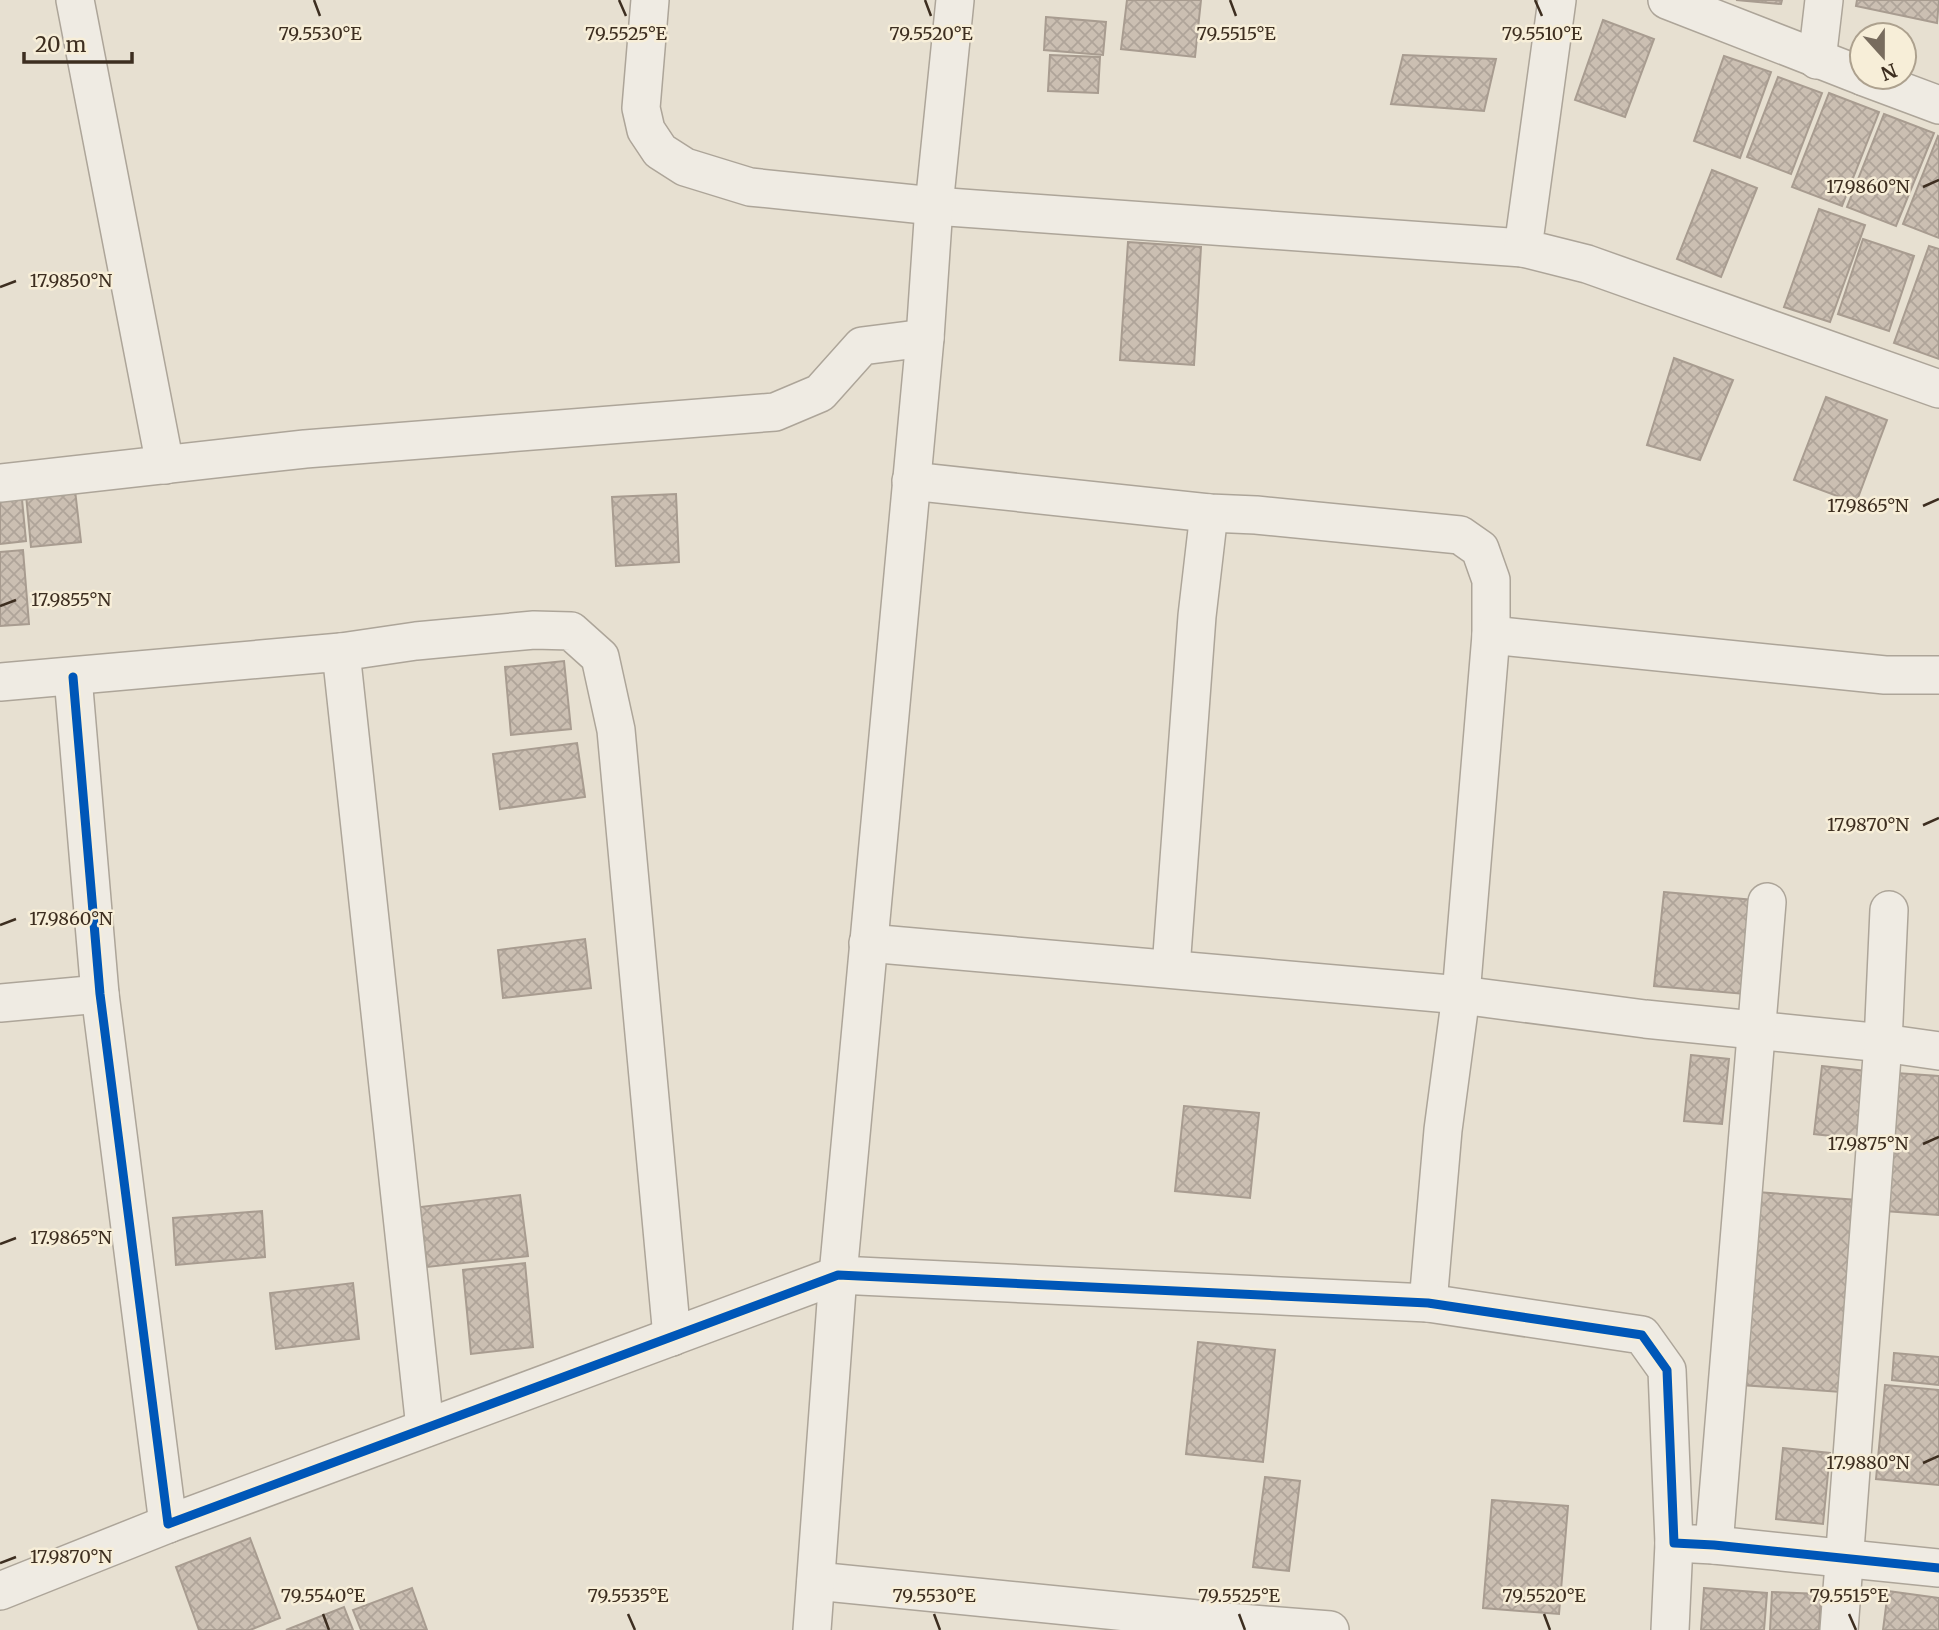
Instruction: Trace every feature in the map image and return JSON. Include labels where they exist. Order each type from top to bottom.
[{"type":"street","points":[[75,0],[165,465]]},
{"type":"street","points":[[650,0],[641,108],[646,130],[660,151],[685,167],[750,187],[934,206],[1523,248],[1587,264],[1939,389]]},
{"type":"street","points":[[812,1630],[838,1275],[955,0]]},
{"type":"street","points":[[1523,248],[1556,0]]},
{"type":"street","points":[[1667,0],[1848,71]]},
{"type":"street","points":[[1817,60],[1824,0]]},
{"type":"street","points":[[1901,91],[1939,105]]},
{"type":"street","points":[[0,483],[305,449],[775,412],[820,393],[862,346],[925,338]]},
{"type":"street","points":[[911,481],[1209,513],[1256,515],[1460,535],[1480,549],[1491,580],[1491,635],[1461,995],[1443,1130],[1428,1303]]},
{"type":"street","points":[[1171,968],[1197,616],[1209,513]]},
{"type":"street","points":[[0,682],[341,652],[416,641],[534,630],[571,631],[600,657],[616,730],[672,1337]]},
{"type":"street","points":[[1491,635],[1885,675],[1939,675]]},
{"type":"street","points":[[341,652],[425,1428]]},
{"type":"street","points":[[73,677],[100,994],[168,1524]]},
{"type":"street","points":[[1714,1545],[1768,902]]},
{"type":"street","points":[[1839,1630],[1882,1043],[1889,910]]},
{"type":"street","points":[[869,943],[1461,995],[1645,1019],[1939,1051]]},
{"type":"street","points":[[0,1003],[100,994]]},
{"type":"street","points":[[0,1591],[168,1524],[838,1275],[1428,1303],[1642,1335],[1667,1370],[1674,1544],[1670,1630]]},
{"type":"street","points":[[1674,1544],[1714,1545],[1939,1568]]},
{"type":"street","points":[[816,1581],[1330,1630]]},
{"type":"building","points":[[1127,0],[1201,0],[1195,57],[1121,49]]},
{"type":"building","points":[[1736,0],[1782,0],[1781,4]]},
{"type":"building","points":[[1857,0],[1939,0],[1937,23],[1856,6]]},
{"type":"building","points":[[1046,17],[1106,22],[1103,55],[1044,50]]},
{"type":"building","points":[[1603,20],[1654,39],[1625,117],[1575,100]]},
{"type":"building","points":[[1050,55],[1100,57],[1098,93],[1048,91]]},
{"type":"building","points":[[1403,55],[1496,59],[1484,111],[1391,104]]},
{"type":"building","points":[[1724,56],[1771,72],[1740,158],[1694,141]]},
{"type":"building","points":[[1778,77],[1822,93],[1791,174],[1747,157]]},
{"type":"building","points":[[1829,93],[1879,112],[1842,206],[1792,187]]},
{"type":"building","points":[[1884,114],[1934,133],[1896,226],[1847,207]]},
{"type":"building","points":[[1939,137],[1939,238],[1903,224]]},
{"type":"building","points":[[1712,170],[1757,188],[1721,277],[1677,259]]},
{"type":"building","points":[[1819,209],[1865,225],[1830,322],[1784,307]]},
{"type":"building","points":[[1863,239],[1914,256],[1889,331],[1838,314]]},
{"type":"building","points":[[1128,242],[1201,247],[1194,365],[1120,360]]},
{"type":"building","points":[[1929,246],[1939,249],[1939,359],[1894,343]]},
{"type":"building","points":[[1674,358],[1733,380],[1700,460],[1647,445]]},
{"type":"building","points":[[1826,397],[1887,420],[1856,503],[1794,480]]},
{"type":"building","points":[[21,489],[26,541],[0,544],[0,491]]},
{"type":"building","points":[[75,490],[81,542],[31,547],[26,495]]},
{"type":"building","points":[[676,494],[679,562],[616,566],[612,497]]},
{"type":"building","points":[[23,550],[29,624],[0,626],[0,552]]},
{"type":"building","points":[[564,661],[571,729],[511,735],[505,667]]},
{"type":"building","points":[[577,743],[585,797],[500,809],[493,754]]},
{"type":"building","points":[[1664,892],[1754,900],[1745,994],[1654,986]]},
{"type":"building","points":[[585,939],[591,988],[503,998],[498,950]]},
{"type":"building","points":[[1691,1055],[1729,1059],[1722,1124],[1684,1121]]},
{"type":"building","points":[[1822,1066],[1866,1071],[1858,1139],[1814,1134]]},
{"type":"building","points":[[1896,1073],[1939,1076],[1939,1215],[1885,1211]]},
{"type":"building","points":[[1184,1106],[1259,1113],[1250,1198],[1175,1191]]},
{"type":"building","points":[[1757,1192],[1857,1200],[1841,1392],[1741,1385]]},
{"type":"building","points":[[520,1195],[528,1256],[427,1267],[420,1207]]},
{"type":"building","points":[[262,1211],[265,1257],[176,1265],[173,1218]]},
{"type":"building","points":[[525,1263],[533,1347],[471,1354],[463,1270]]},
{"type":"building","points":[[353,1283],[359,1339],[276,1349],[270,1293]]},
{"type":"building","points":[[1198,1342],[1275,1350],[1263,1462],[1186,1454]]},
{"type":"building","points":[[1894,1353],[1939,1357],[1939,1385],[1892,1380]]},
{"type":"building","points":[[1885,1385],[1939,1390],[1939,1485],[1876,1479]]},
{"type":"building","points":[[1783,1448],[1830,1453],[1823,1524],[1776,1519]]},
{"type":"building","points":[[1265,1477],[1300,1481],[1289,1571],[1253,1567]]},
{"type":"building","points":[[1492,1500],[1568,1506],[1559,1614],[1483,1608]]},
{"type":"building","points":[[250,1538],[280,1618],[250,1630],[199,1630],[176,1567]]},
{"type":"building","points":[[412,1588],[427,1630],[361,1630],[353,1610]]},
{"type":"building","points":[[1704,1588],[1767,1593],[1764,1630],[1701,1630]]},
{"type":"building","points":[[1888,1591],[1939,1598],[1939,1630],[1883,1630]]},
{"type":"building","points":[[1772,1592],[1821,1594],[1819,1630],[1770,1630]]},
{"type":"building","points":[[344,1607],[353,1630],[286,1630]]},
{"type":"cycle path","points":[[73,677],[100,994],[168,1524],[838,1275],[1428,1303],[1642,1335],[1667,1370],[1674,1543],[1939,1568]]}]
